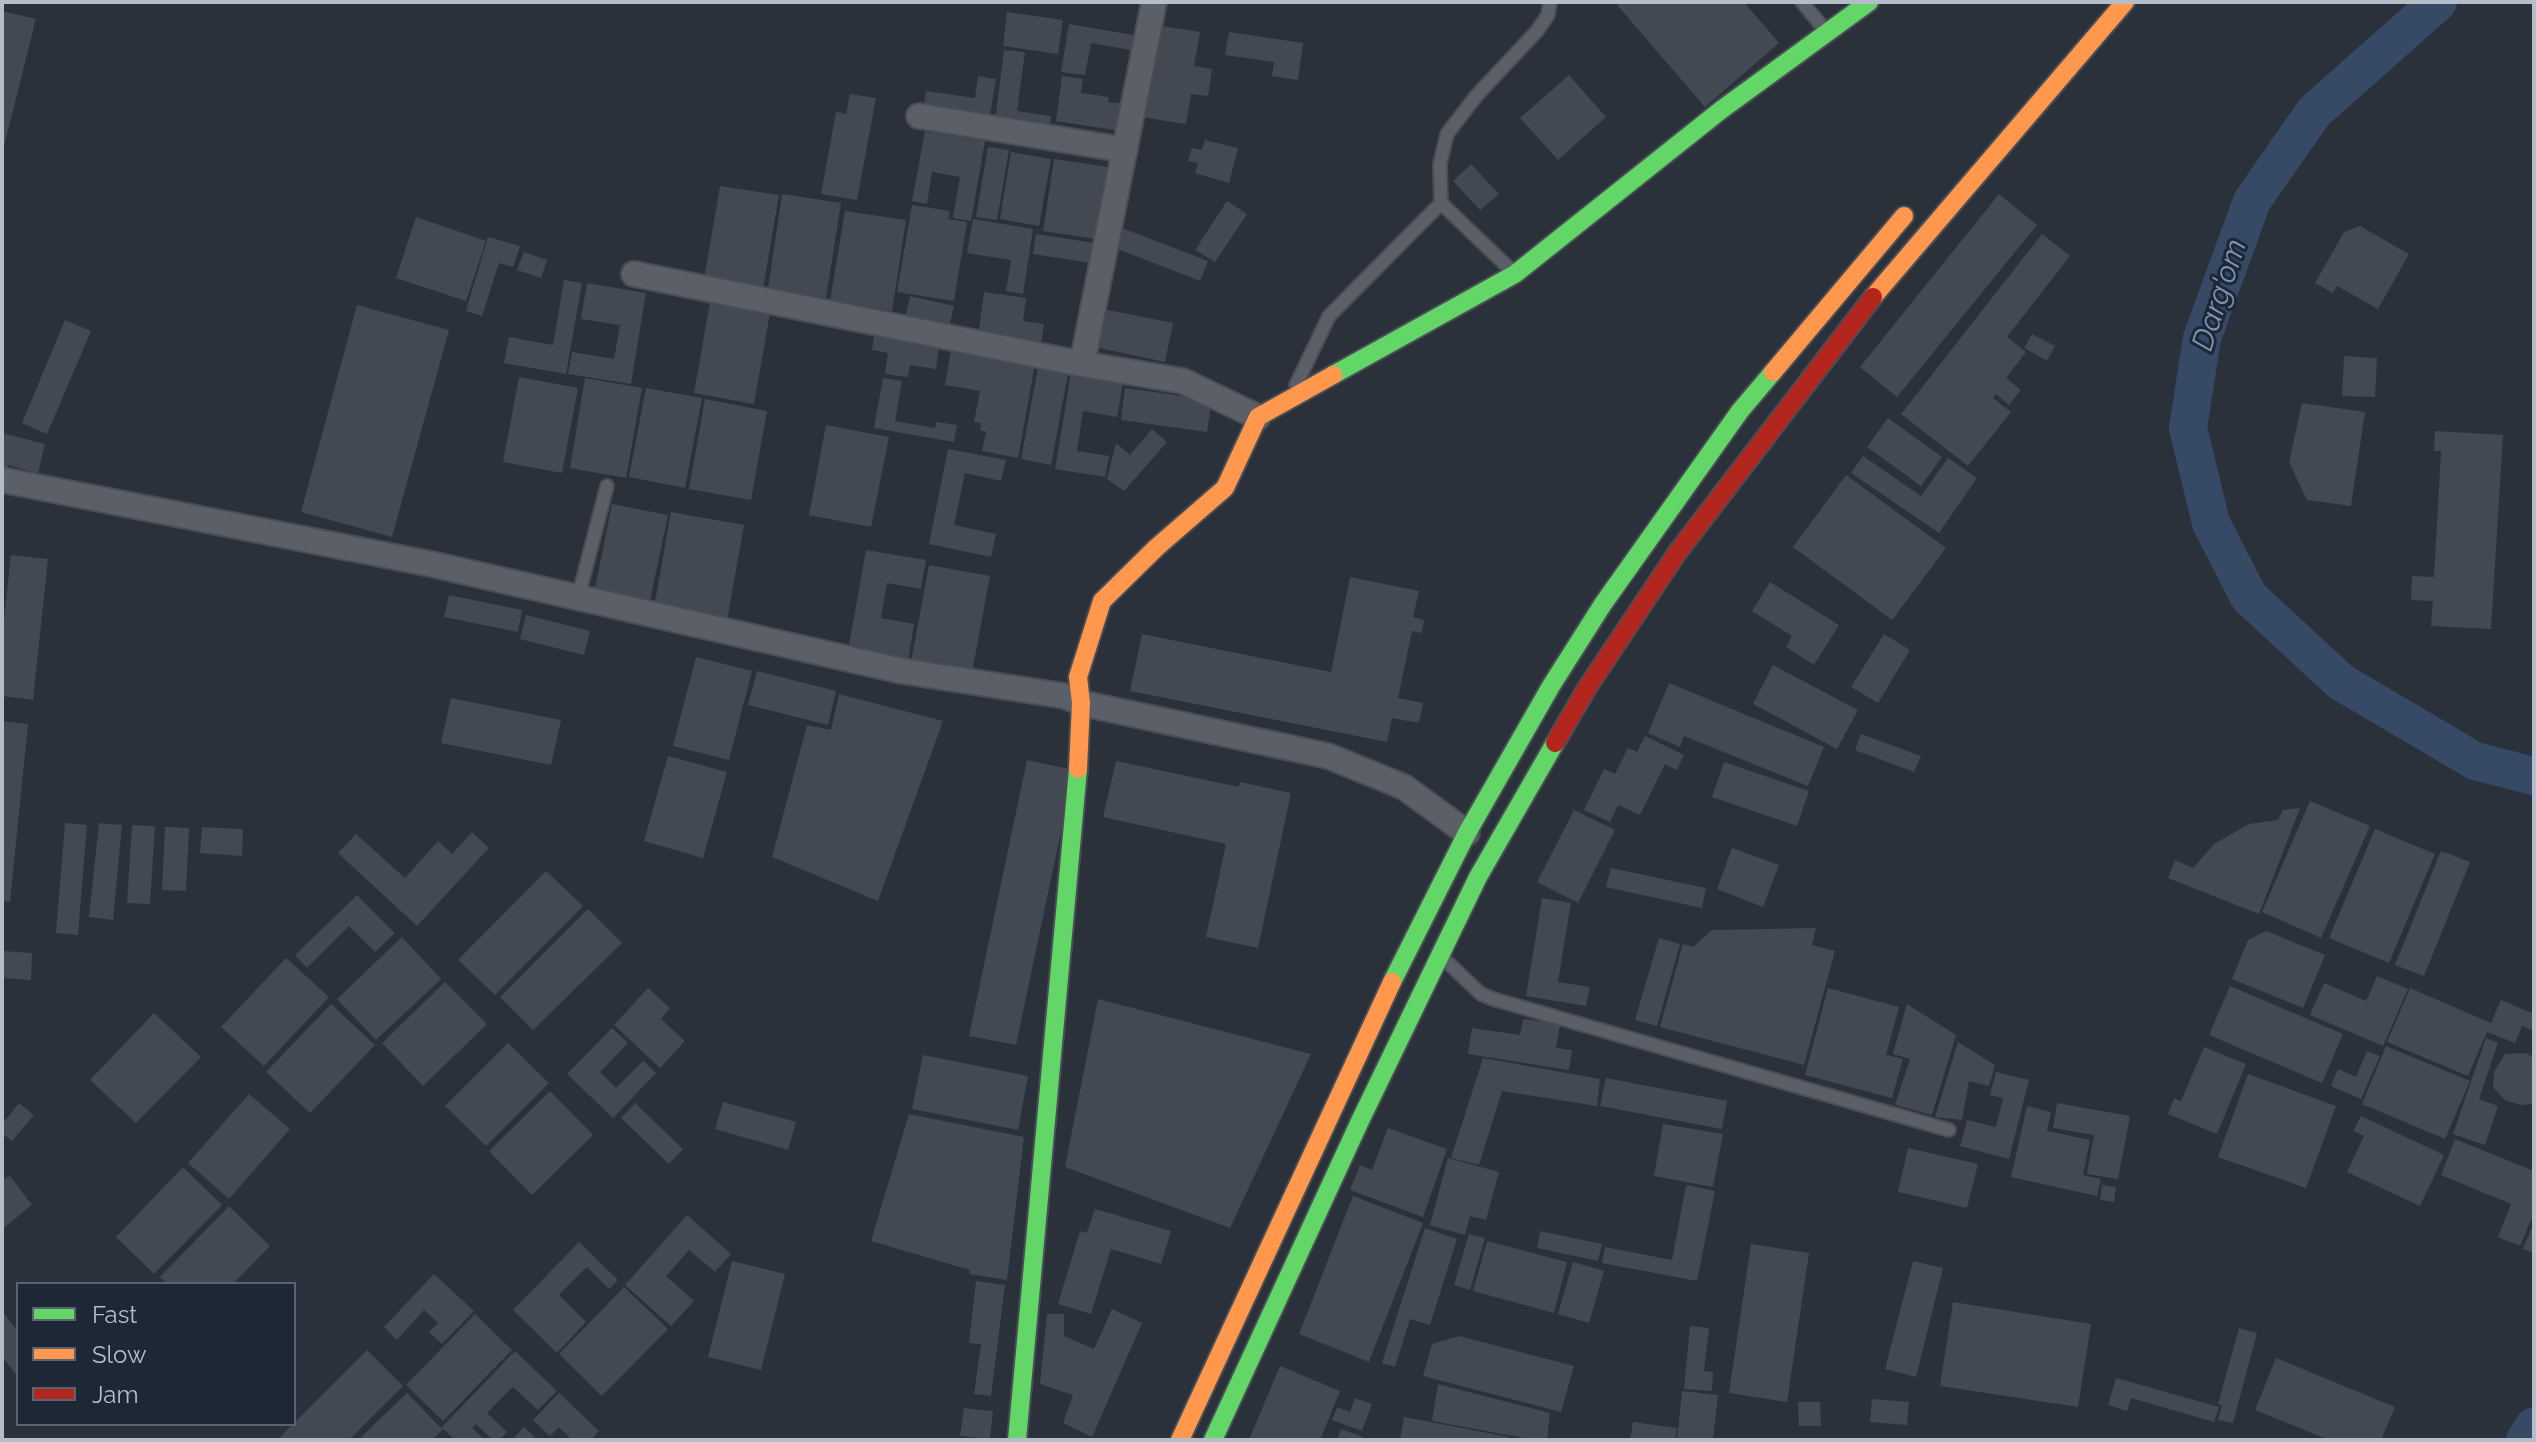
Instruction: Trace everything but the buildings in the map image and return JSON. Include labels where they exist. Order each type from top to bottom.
[{"type":"main road","points":[[1017,1440],[1078,782],[1081,703],[1078,677],[1102,601],[1157,547],[1225,488],[1258,417],[1515,274],[1721,110],[1869,2]]},
{"type":"main road","points":[[1213,1440],[1478,877],[1587,688],[1677,553],[1890,275],[2125,2]]},
{"type":"main road","points":[[1180,1440],[1384,997],[1467,833],[1551,686],[1621,578],[1740,411],[1912,207]]},
{"type":"main road","points":[[1265,1255],[1293,1267]]},
{"type":"street","points":[[1082,364],[1154,2]]},
{"type":"street","points":[[919,116],[1125,150]]},
{"type":"street","points":[[634,274],[1082,364],[1183,381],[1258,417]]},
{"type":"street","points":[[2,480],[431,564],[902,671],[1065,696],[1081,703],[1328,756],[1404,787],[1467,833]]},
{"type":"lane","points":[[1515,274],[1441,203],[1440,164],[1447,134],[1477,95],[1537,31],[1548,15],[1550,2]]},
{"type":"lane","points":[[1802,2],[1827,32]]},
{"type":"lane","points":[[1290,399],[1329,316],[1441,203]]},
{"type":"lane","points":[[578,598],[607,486]]},
{"type":"lane","points":[[1440,955],[1481,994],[1493,999],[1949,1130]]},
{"type":"waterway","name":"Darg'om","points":[[2438,2],[2314,112],[2252,201],[2202,338],[2188,428],[2211,523],[2249,597],[2341,682],[2475,761],[2534,776]]},
{"type":"waterway","name":"Darg'om","points":[[2525,1440],[2534,1426]]},
{"type":"traffic: fast","points":[[1333,375],[1515,274],[1721,110],[1869,2]]},
{"type":"traffic: fast","points":[[1392,982],[1467,833],[1551,686],[1603,604],[1740,411],[1773,372]]},
{"type":"traffic: fast","points":[[1213,1440],[1360,1121],[1478,877],[1555,743]]},
{"type":"traffic: fast","points":[[1017,1440],[1078,769]]},
{"type":"traffic: slow","points":[[1873,297],[2125,2]]},
{"type":"traffic: slow","points":[[1773,372],[1904,216]]},
{"type":"traffic: slow","points":[[1078,769],[1081,703],[1078,677],[1102,601],[1157,547],[1225,488],[1258,417],[1333,375]]},
{"type":"traffic: slow","points":[[1180,1440],[1392,982]]},
{"type":"traffic: jam","points":[[1555,743],[1587,688],[1677,553],[1873,297]]}]
